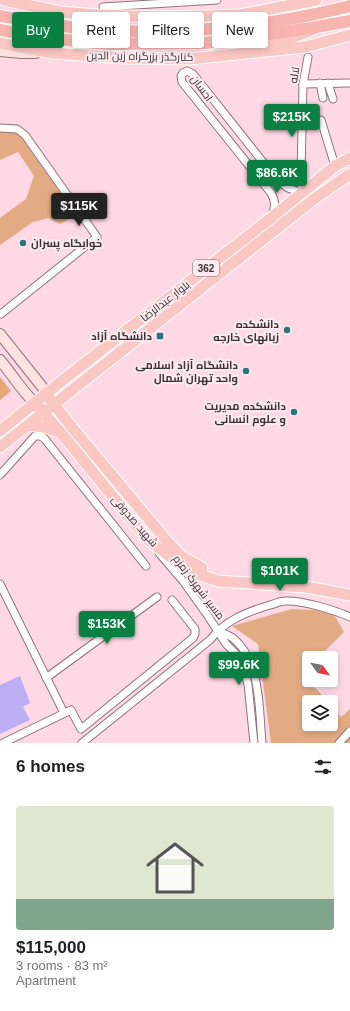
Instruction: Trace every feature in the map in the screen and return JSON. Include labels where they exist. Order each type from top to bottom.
[{"type":"highway","points":[[0,16],[59,26],[96,30],[148,32],[224,27],[310,16],[350,6]]},
{"type":"highway","points":[[0,30],[37,37],[111,44],[206,43],[321,27],[350,21]]},
{"type":"main road","points":[[4,0],[60,12],[98,15],[168,17],[240,14],[290,2],[316,0]]},
{"type":"main road","points":[[217,56],[269,45],[321,27]]},
{"type":"main road","name":"کنارگذر بزرگراه زین الدین","points":[[0,43],[52,53],[125,58],[189,59],[305,47],[350,35]]},
{"type":"main road","points":[[0,51],[52,53]]},
{"type":"main road","name":"بلوار عبدالرضا","points":[[0,431],[335,166],[350,158]]},
{"type":"main road","name":"بلوار عبدالرضا","points":[[0,447],[314,199],[350,174]]},
{"type":"main road","points":[[0,334],[47,393]]},
{"type":"main road","points":[[0,360],[24,392],[35,403]]},
{"type":"main road","points":[[70,425],[67,411],[68,403],[75,389]]},
{"type":"main road","name":"شهید صدوقی","points":[[47,393],[70,425],[181,556],[200,567],[220,574],[308,580],[350,587]]},
{"type":"main road","name":"شهید صدوقی","points":[[35,403],[147,539],[178,569],[218,581],[306,587],[350,595]]},
{"type":"main road","points":[[29,425],[48,428],[62,434]]},
{"type":"street","points":[[103,7],[217,0]]},
{"type":"street","name":"لاله","points":[[302,193],[303,84],[308,56]]},
{"type":"street","name":"احسان","points":[[271,218],[275,207],[275,200],[264,184],[182,82],[181,76],[183,72],[187,71],[193,74],[275,177],[288,188],[302,193]]},
{"type":"street","points":[[320,83],[322,98]]},
{"type":"street","points":[[328,83],[332,99]]},
{"type":"street","points":[[303,84],[350,83]]},
{"type":"street","points":[[321,120],[335,166]]},
{"type":"street","points":[[0,128],[17,129],[26,135],[98,237],[1,314]]},
{"type":"street","points":[[264,184],[269,187],[273,186],[275,177]]},
{"type":"street","points":[[0,475],[35,436],[44,438],[146,566]]},
{"type":"street","name":"مسیر شهرک زمزم","points":[[178,569],[217,631],[226,644],[237,655],[243,666],[248,684],[254,743]]},
{"type":"street","points":[[0,584],[64,713]]},
{"type":"street","points":[[46,678],[157,597]]},
{"type":"street","points":[[3,743],[71,710],[81,728],[193,638],[195,629],[172,600]]},
{"type":"street","points":[[82,743],[210,640],[217,631],[234,618],[259,608],[284,601],[302,602],[339,612],[350,617]]},
{"type":"street","points":[[217,631],[233,638],[245,652],[252,667],[256,684],[262,743]]},
{"type":"street","points":[[339,743],[350,731]]},
{"type":"shaded area","points":[[0,129],[17,131],[76,215],[60,224],[48,218],[33,222],[0,245],[0,218],[26,199],[34,176],[18,152],[0,160]]},
{"type":"shaded area","points":[[0,377],[11,391],[0,400]]},
{"type":"shaded area","points":[[292,609],[332,611],[344,632],[325,651],[302,651],[302,687],[315,687],[322,695],[302,695],[302,731],[338,731],[338,714],[341,717],[350,709],[350,743],[271,743],[258,644],[232,626]]},
{"type":"shaded area","points":[[20,676],[30,703],[23,707],[30,720],[0,734],[0,685]]},
{"type":"place","name":"خوابگاه پسران","points":[[23,243]]},
{"type":"place","name":"دانشکده زبانهای خارجه","points":[[287,330]]},
{"type":"place","name":"دانشگاه آزاد","points":[[160,336]]},
{"type":"place","name":"دانشگاه آزاد اسلامی واحد تهران شمال","points":[[246,371]]},
{"type":"place","name":"دانشکده مدیریت و علوم انسانی","points":[[294,412]]}]
